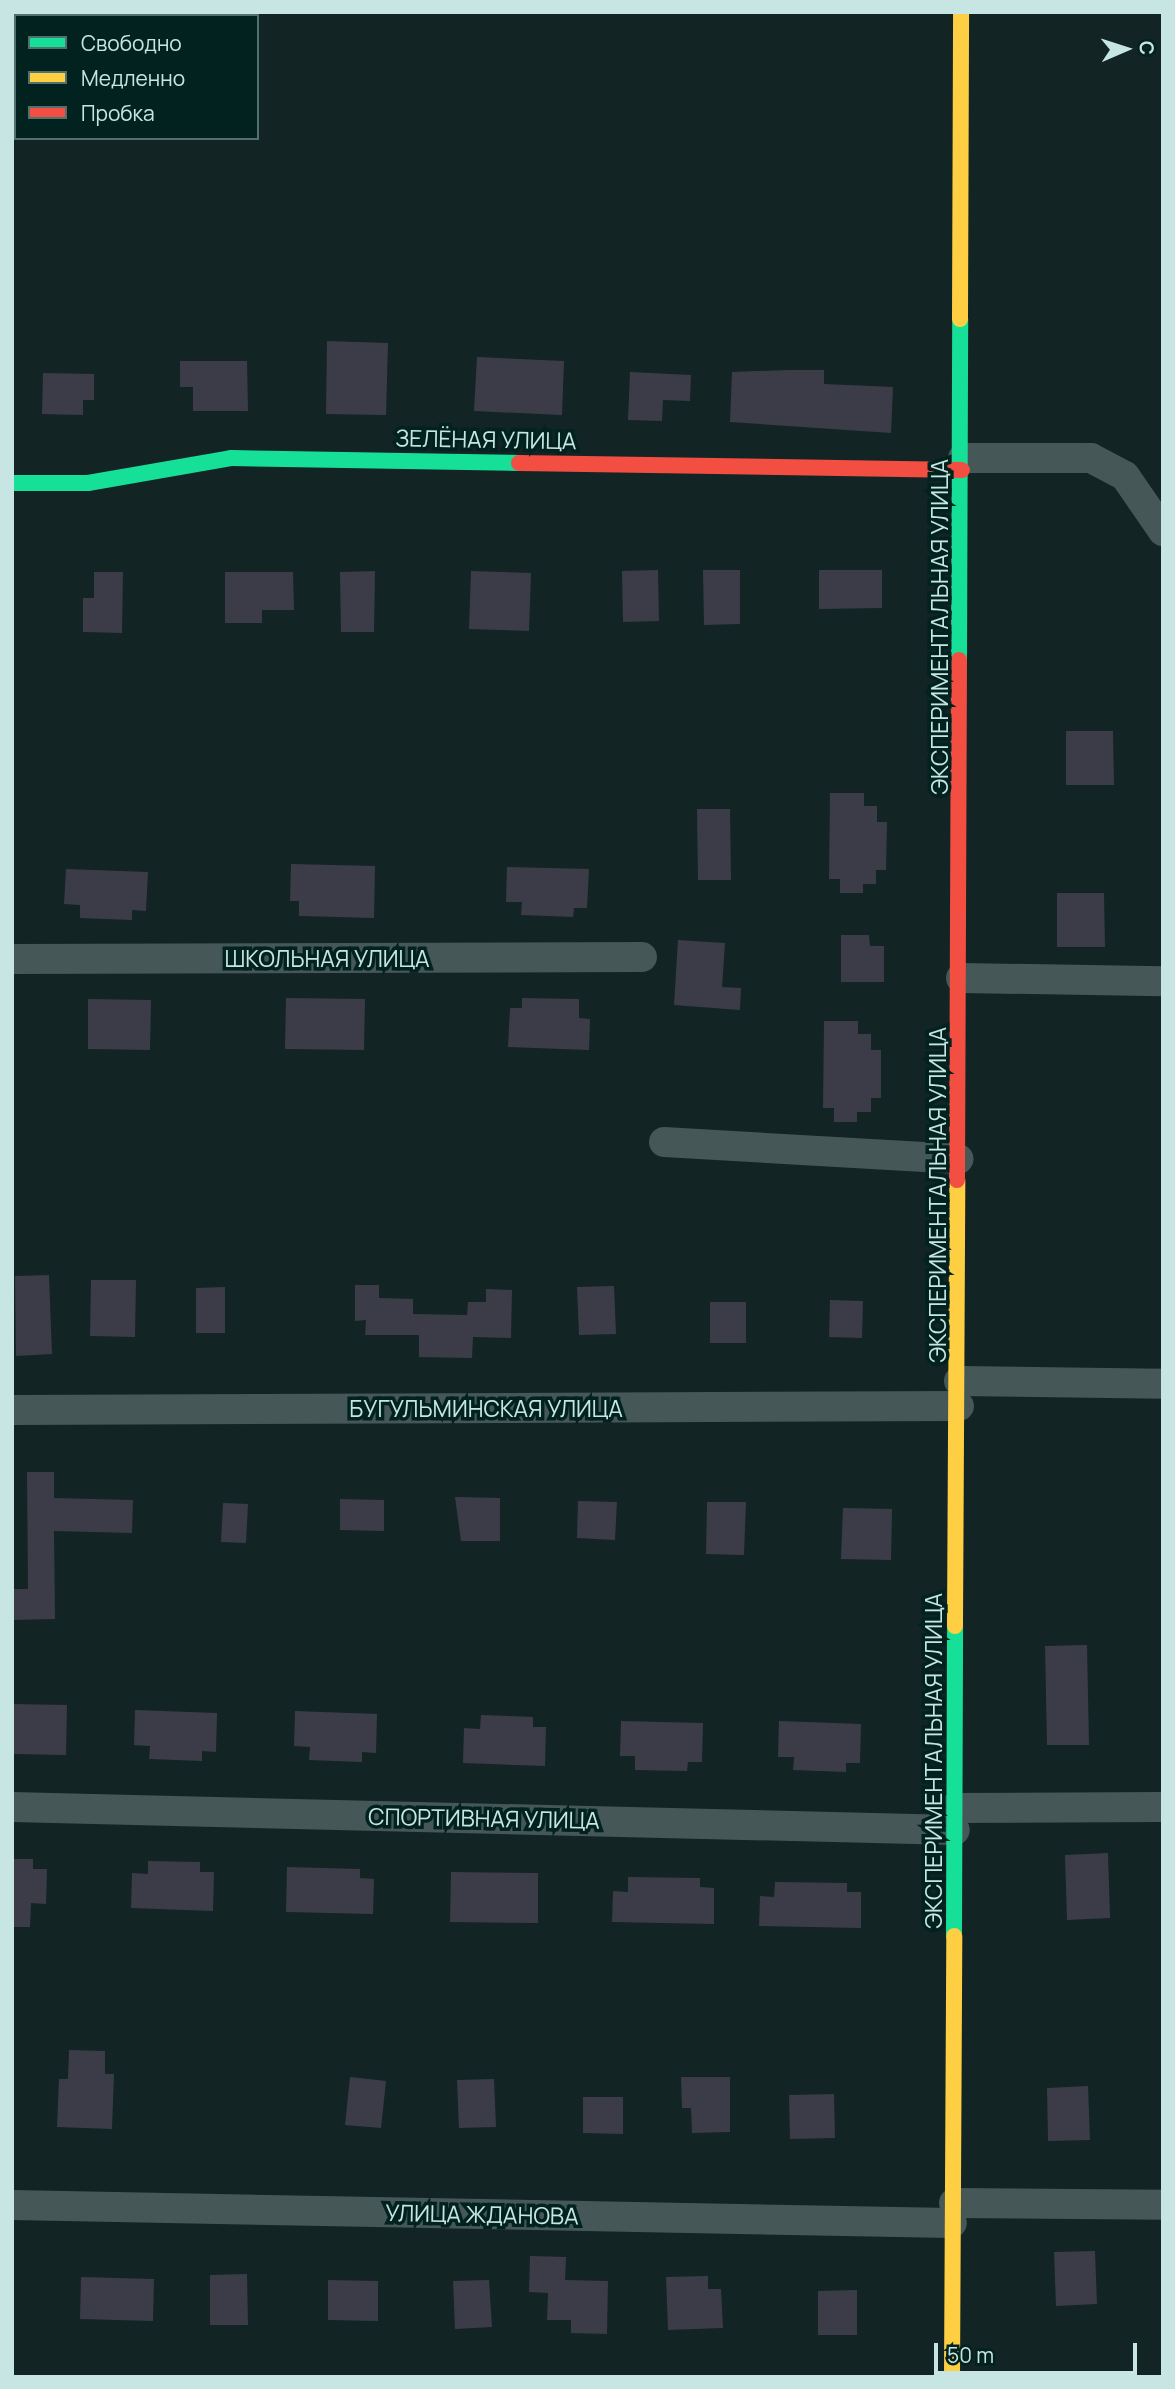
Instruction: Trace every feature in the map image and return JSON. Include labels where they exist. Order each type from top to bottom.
[{"type":"street","name":"ЭКСПЕРИМЕНТАЛЬНАЯ УЛИЦА","points":[[952,2377],[961,978],[961,12]]},
{"type":"street","name":"ЗЕЛЁНАЯ УЛИЦА","points":[[12,482],[88,484],[231,458],[962,464]]},
{"type":"street","points":[[962,464],[1091,458],[1125,476],[1163,531]]},
{"type":"street","name":"ШКОЛЬНАЯ УЛИЦА","points":[[12,959],[642,957]]},
{"type":"street","points":[[961,978],[1163,981]]},
{"type":"street","points":[[664,1142],[959,1159]]},
{"type":"street","name":"БУГУЛЬМИНСКАЯ УЛИЦА","points":[[12,1410],[959,1394],[1163,1384]]},
{"type":"street","name":"СПОРТИВНАЯ УЛИЦА","points":[[12,1807],[954,1819],[1163,1807]]},
{"type":"street","name":"УЛИЦА ЖДАНОВА","points":[[12,2205],[953,2213],[1163,2205]]},
{"type":"building","points":[[327,341],[388,343],[386,415],[326,414]]},
{"type":"building","points":[[477,357],[564,361],[562,415],[474,411]]},
{"type":"building","points":[[180,361],[247,361],[248,411],[193,411],[193,387],[180,387]]},
{"type":"building","points":[[824,370],[824,384],[893,387],[891,433],[730,422],[732,372]]},
{"type":"building","points":[[630,372],[691,375],[690,401],[663,400],[662,421],[628,420]]},
{"type":"building","points":[[43,373],[94,374],[94,400],[83,400],[83,415],[42,414]]},
{"type":"building","points":[[658,570],[659,621],[623,622],[622,571]]},
{"type":"building","points":[[703,570],[740,570],[740,624],[704,625]]},
{"type":"building","points":[[819,570],[882,570],[882,608],[819,609]]},
{"type":"building","points":[[375,571],[374,632],[341,632],[340,572]]},
{"type":"building","points":[[471,571],[531,573],[529,631],[469,629]]},
{"type":"building","points":[[94,572],[123,572],[122,633],[83,632],[83,598],[94,598]]},
{"type":"building","points":[[225,572],[293,572],[294,610],[262,610],[262,623],[225,623]]},
{"type":"building","points":[[1066,731],[1113,731],[1114,785],[1066,785]]},
{"type":"building","points":[[830,793],[864,793],[864,806],[877,806],[877,822],[887,822],[886,870],[876,870],[876,884],[863,884],[863,893],[840,893],[840,879],[829,879]]},
{"type":"building","points":[[697,809],[730,809],[731,880],[698,880]]},
{"type":"building","points":[[291,864],[375,866],[374,918],[299,916],[299,901],[290,901]]},
{"type":"building","points":[[507,867],[589,869],[587,908],[574,908],[573,917],[521,915],[522,902],[506,902]]},
{"type":"building","points":[[66,869],[148,872],[146,911],[132,910],[132,920],[80,918],[80,905],[64,904]]},
{"type":"building","points":[[1057,893],[1104,893],[1105,947],[1057,947]]},
{"type":"building","points":[[841,935],[869,935],[870,946],[884,946],[884,982],[841,982]]},
{"type":"building","points":[[678,940],[725,943],[722,987],[741,988],[740,1010],[674,1005]]},
{"type":"building","points":[[286,998],[365,999],[364,1050],[285,1049]]},
{"type":"building","points":[[522,998],[579,999],[579,1018],[590,1019],[589,1050],[508,1047],[510,1008],[522,1008]]},
{"type":"building","points":[[88,999],[151,1000],[150,1050],[88,1049]]},
{"type":"building","points":[[824,1021],[858,1021],[858,1034],[871,1034],[871,1050],[881,1050],[881,1098],[871,1098],[871,1112],[857,1112],[857,1122],[834,1122],[834,1108],[823,1108]]},
{"type":"building","points":[[49,1275],[52,1354],[16,1356],[15,1276]]},
{"type":"building","points":[[91,1280],[136,1280],[135,1337],[90,1336]]},
{"type":"building","points":[[355,1285],[379,1285],[379,1298],[413,1299],[413,1314],[467,1315],[468,1302],[486,1302],[486,1289],[512,1290],[511,1338],[473,1337],[472,1358],[419,1357],[419,1335],[365,1335],[366,1320],[355,1321]]},
{"type":"building","points":[[614,1286],[616,1334],[579,1335],[577,1287]]},
{"type":"building","points":[[225,1287],[225,1333],[196,1333],[196,1288]]},
{"type":"building","points":[[830,1300],[863,1301],[862,1338],[829,1337]]},
{"type":"building","points":[[710,1302],[746,1302],[746,1343],[710,1343]]},
{"type":"building","points":[[27,1472],[54,1472],[54,1498],[133,1500],[132,1533],[54,1531],[55,1619],[12,1620],[12,1589],[28,1589]]},
{"type":"building","points":[[455,1497],[500,1498],[500,1541],[461,1541]]},
{"type":"building","points":[[340,1499],[384,1500],[384,1531],[340,1530]]},
{"type":"building","points":[[578,1501],[617,1502],[615,1540],[577,1538]]},
{"type":"building","points":[[707,1502],[746,1502],[744,1555],[706,1554]]},
{"type":"building","points":[[223,1503],[248,1504],[246,1543],[221,1542]]},
{"type":"building","points":[[843,1508],[892,1509],[891,1560],[841,1559]]},
{"type":"building","points":[[1087,1645],[1089,1745],[1047,1745],[1045,1646]]},
{"type":"building","points":[[12,1704],[67,1705],[66,1755],[12,1754]]},
{"type":"building","points":[[135,1710],[217,1713],[216,1752],[202,1751],[202,1761],[149,1759],[150,1746],[134,1745]]},
{"type":"building","points":[[295,1711],[377,1714],[376,1753],[362,1752],[362,1762],[309,1760],[310,1747],[294,1746]]},
{"type":"building","points":[[481,1715],[533,1717],[533,1727],[546,1727],[545,1766],[463,1763],[464,1728],[480,1729]]},
{"type":"building","points":[[621,1721],[703,1723],[702,1762],[688,1762],[687,1771],[635,1770],[635,1756],[620,1756]]},
{"type":"building","points":[[779,1721],[861,1724],[860,1763],[846,1763],[846,1772],[793,1770],[794,1757],[778,1757]]},
{"type":"building","points":[[1108,1853],[1110,1918],[1067,1920],[1065,1855]]},
{"type":"building","points":[[12,1859],[33,1859],[33,1869],[47,1869],[46,1904],[31,1903],[30,1927],[12,1927]]},
{"type":"building","points":[[148,1861],[200,1862],[200,1872],[214,1872],[213,1911],[131,1908],[132,1873],[148,1874]]},
{"type":"building","points":[[287,1867],[360,1869],[360,1878],[374,1879],[373,1914],[286,1912]]},
{"type":"building","points":[[451,1872],[538,1873],[538,1923],[450,1922]]},
{"type":"building","points":[[628,1877],[700,1878],[700,1887],[714,1888],[714,1924],[612,1922],[613,1891],[628,1892]]},
{"type":"building","points":[[775,1882],[847,1883],[847,1892],[861,1892],[861,1928],[759,1926],[760,1896],[774,1897]]},
{"type":"building","points":[[69,2050],[105,2051],[105,2074],[114,2074],[112,2129],[57,2127],[59,2079],[68,2079]]},
{"type":"building","points":[[350,2077],[386,2081],[381,2128],[345,2125]]},
{"type":"building","points":[[681,2077],[730,2077],[730,2132],[692,2133],[691,2108],[682,2108]]},
{"type":"building","points":[[494,2079],[496,2127],[459,2128],[457,2080]]},
{"type":"building","points":[[1088,2086],[1090,2140],[1048,2141],[1047,2088]]},
{"type":"building","points":[[834,2094],[835,2138],[790,2139],[789,2095]]},
{"type":"building","points":[[583,2097],[623,2097],[623,2134],[583,2133]]},
{"type":"building","points":[[1095,2251],[1097,2304],[1056,2306],[1054,2252]]},
{"type":"building","points":[[530,2256],[566,2257],[565,2280],[608,2281],[607,2334],[571,2333],[571,2320],[547,2320],[548,2293],[529,2292]]},
{"type":"building","points":[[247,2274],[248,2325],[210,2325],[210,2275]]},
{"type":"building","points":[[708,2276],[708,2289],[721,2289],[723,2328],[668,2330],[666,2277]]},
{"type":"building","points":[[81,2277],[154,2279],[153,2321],[80,2319]]},
{"type":"building","points":[[328,2280],[378,2281],[378,2321],[328,2320]]},
{"type":"building","points":[[489,2280],[492,2327],[455,2329],[453,2281]]},
{"type":"building","points":[[857,2290],[857,2335],[818,2335],[818,2291]]},
{"type":"traffic: fast","points":[[959,660],[960,319]]},
{"type":"traffic: fast","points":[[12,483],[88,483],[231,458],[519,463]]},
{"type":"traffic: fast","points":[[954,1936],[955,1626]]},
{"type":"traffic: slow","points":[[960,319],[961,12]]},
{"type":"traffic: slow","points":[[955,1626],[957,1180]]},
{"type":"traffic: slow","points":[[952,2377],[954,1936]]},
{"type":"traffic: jam","points":[[519,463],[962,470]]},
{"type":"traffic: jam","points":[[957,1180],[959,660]]}]
